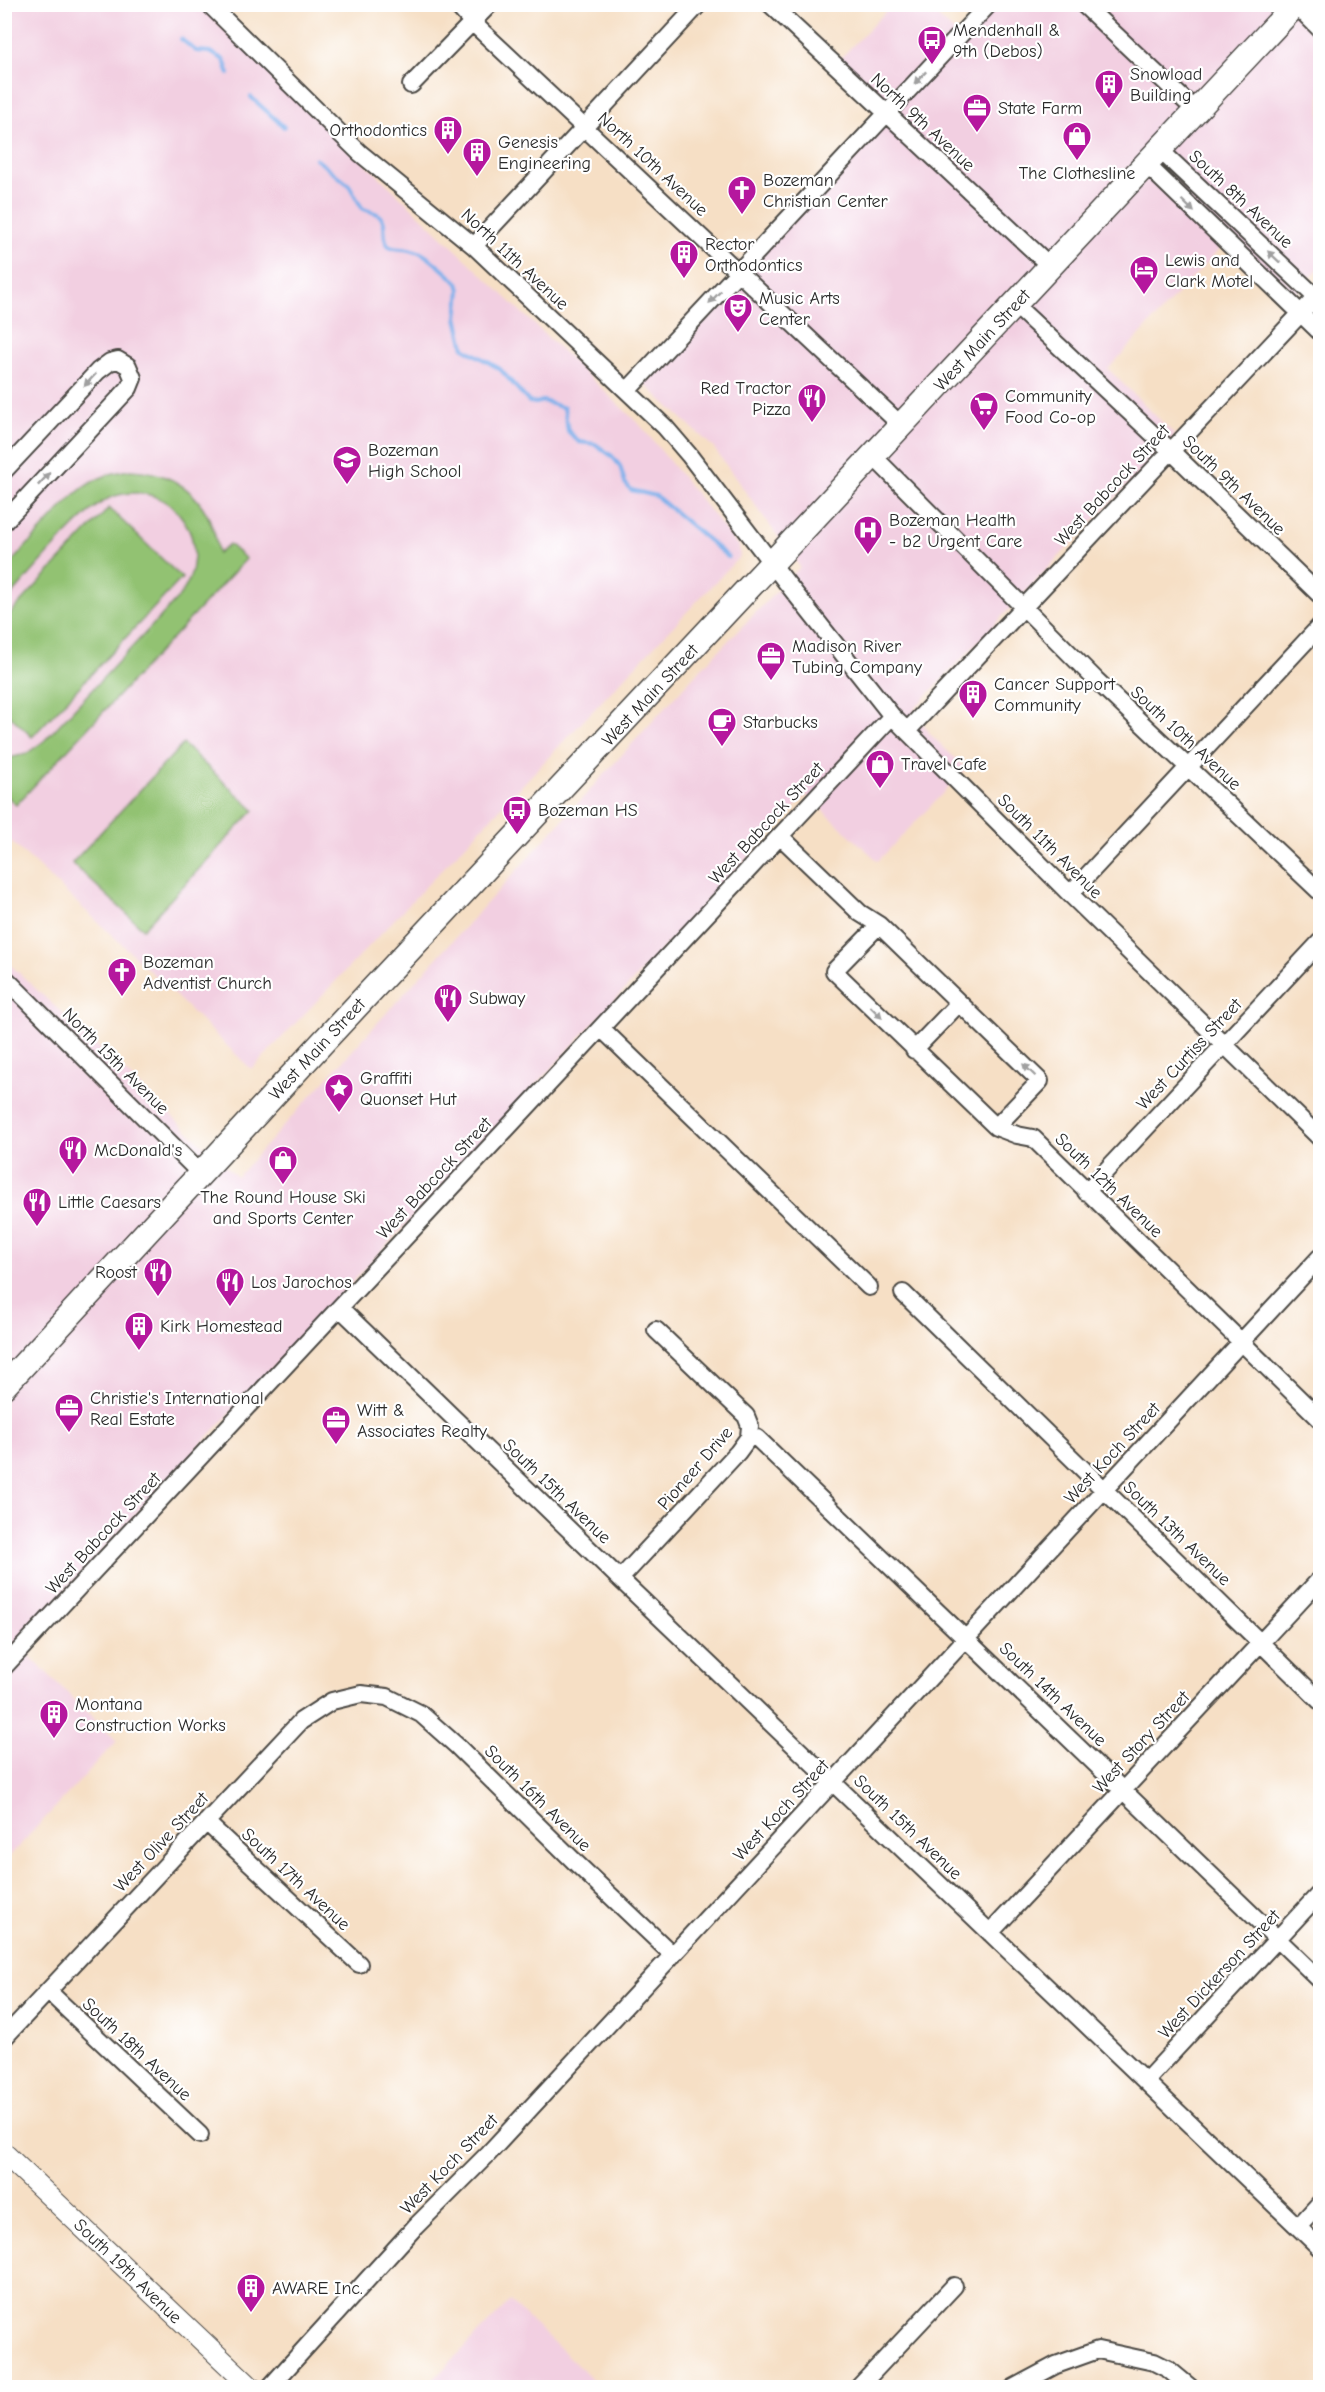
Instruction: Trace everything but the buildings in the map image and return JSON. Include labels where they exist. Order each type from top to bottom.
[{"type":"highway","name":"West Main Street","points":[[4,1386],[1296,5]]},
{"type":"main road","name":"South 19th Avenue","points":[[4,2153],[252,2388]]},
{"type":"street","name":"North 11th Avenue","points":[[209,4],[360,153],[474,246],[665,427],[772,564]]},
{"type":"street","name":"North 10th Avenue","points":[[456,4],[902,426]]},
{"type":"street","points":[[411,85],[490,4]]},
{"type":"street","points":[[474,246],[699,4]]},
{"type":"street","name":"North 9th Avenue","points":[[770,4],[1051,267]]},
{"type":"street","points":[[627,391],[989,4]]},
{"type":"street","points":[[1083,4],[1197,112]]},
{"type":"street","points":[[1296,5],[1320,28]]},
{"type":"street","points":[[1154,158],[1320,332]]},
{"type":"street","name":"South 8th Avenue","points":[[1154,158],[1319,297]]},
{"type":"street","name":"West Babcock Street","points":[[907,731],[1301,313],[1319,297]]},
{"type":"street","name":"South 9th Avenue","points":[[1015,305],[1171,451],[1320,596]]},
{"type":"street","points":[[4,471],[98,371],[110,362],[118,360],[128,366],[133,378],[129,388],[4,522]]},
{"type":"street","name":"South 10th Avenue","points":[[873,456],[1025,606],[1096,680],[1320,892]]},
{"type":"street","name":"South 11th Avenue","points":[[772,564],[892,716],[1070,894],[1320,1137]]},
{"type":"street","points":[[1070,894],[1320,626]]},
{"type":"street","name":"West Babcock Street","points":[[4,1667],[892,716]]},
{"type":"street","points":[[780,836],[860,913],[879,925],[1040,1081],[996,1127]]},
{"type":"street","name":"South 12th Avenue","points":[[879,925],[834,971],[996,1127],[1033,1138],[1320,1419]]},
{"type":"street","name":"West Curtiss Street","points":[[1086,1192],[1320,942]]},
{"type":"street","name":"North 15th Avenue","points":[[4,977],[201,1174]]},
{"type":"street","points":[[914,1050],[959,1003]]},
{"type":"street","points":[[601,1028],[869,1287]]},
{"type":"street","name":"West Koch Street","points":[[269,2388],[415,2227],[488,2154],[1320,1257]]},
{"type":"street","name":"South 13th Avenue","points":[[903,1293],[1320,1701]]},
{"type":"street","name":"South 15th Avenue","points":[[340,1308],[1320,2248]]},
{"type":"street","name":"Pioneer Drive","points":[[620,1579],[730,1462],[749,1437],[750,1426],[746,1416],[656,1330]]},
{"type":"street","name":"South 14th Avenue","points":[[757,1438],[1320,1980]]},
{"type":"street","name":"West Story Street","points":[[990,1933],[1320,1579]]},
{"type":"street","name":"West Olive Street","points":[[4,2038],[301,1721],[332,1701],[361,1694]]},
{"type":"street","name":"South 16th Avenue","points":[[361,1694],[387,1697],[421,1714],[673,1955]]},
{"type":"street","name":"South 17th Avenue","points":[[206,1822],[359,1964]]},
{"type":"street","name":"West Dickerson Street","points":[[1146,2081],[1320,1893]]},
{"type":"street","name":"South 18th Avenue","points":[[48,1991],[200,2135]]},
{"type":"street","points":[[1299,2226],[1320,2203]]},
{"type":"street","points":[[858,2388],[954,2286]]},
{"type":"street","points":[[1013,2388],[1056,2365],[1098,2350],[1154,2362],[1168,2369],[1191,2388]]},
{"type":"shaded area","name":"Bozeman High School","points":[[4,5],[199,5],[641,426],[739,547],[740,556],[253,1068],[250,1068],[127,949],[5,836]]},
{"type":"shaded area","points":[[892,5],[925,5],[959,36],[988,5],[1320,5],[1320,267],[1289,301],[1226,242],[1108,369],[1175,435],[914,709],[930,734],[966,769],[878,861],[806,795],[16,1643],[117,1741],[5,1861],[4,959],[237,1177],[693,677],[800,567],[713,447],[638,378],[885,114],[834,65]]},
{"type":"shaded area","points":[[510,2301],[600,2387],[426,2387]]},
{"type":"green space","points":[[130,470],[149,472],[179,484],[202,506],[215,536],[218,554],[229,544],[246,559],[16,805],[5,794],[5,759],[26,754],[44,741],[178,598],[190,578],[194,558],[192,538],[184,521],[171,506],[155,496],[135,493],[112,497],[87,514],[5,603],[5,569],[71,498],[98,479]]},
{"type":"green space","points":[[109,508],[182,578],[32,737],[5,711],[5,619]]},
{"type":"green space","points":[[183,744],[254,810],[143,929],[72,863]]},
{"type":"waterway","points":[[181,39],[196,51],[210,52],[224,60],[229,74]]},
{"type":"waterway","points":[[251,97],[284,127]]},
{"type":"waterway","points":[[316,159],[349,185],[362,208],[382,218],[385,239],[389,246],[421,253],[458,283],[460,290],[457,317],[464,348],[500,369],[529,402],[543,401],[564,408],[568,431],[579,442],[595,444],[612,456],[620,466],[625,483],[631,490],[656,496],[728,557]]},
{"type":"place","name":"Mendenhall & 9th (Debos)","points":[[932,66]]},
{"type":"place","name":"Snowload Building","points":[[1109,110]]},
{"type":"place","name":"State Farm","points":[[977,134]]},
{"type":"place","name":"Orthodontics","points":[[448,156]]},
{"type":"place","name":"The Clothesline","points":[[1077,162]]},
{"type":"place","name":"Genesis Engineering","points":[[477,178]]},
{"type":"place","name":"Bozeman Christian Center","points":[[742,216]]},
{"type":"place","name":"Rector Orthodontics","points":[[684,280]]},
{"type":"place","name":"Lewis and Clark Motel","points":[[1144,296]]},
{"type":"place","name":"Music Arts Center","points":[[738,334]]},
{"type":"place","name":"Red Tractor Pizza","points":[[812,424]]},
{"type":"place","name":"Community Food Co-op","points":[[984,432]]},
{"type":"place","name":"Bozeman High School","points":[[347,486]]},
{"type":"place","name":"Bozeman Health - b2 Urgent Care","points":[[868,556]]},
{"type":"place","name":"Madison River Tubing Company","points":[[771,682]]},
{"type":"place","name":"Cancer Support Community","points":[[973,720]]},
{"type":"place","name":"Starbucks","points":[[722,748]]},
{"type":"place","name":"Travel Cafe","points":[[880,790]]},
{"type":"place","name":"Bozeman HS","points":[[517,836]]},
{"type":"place","name":"Bozeman Adventist Church","points":[[122,998]]},
{"type":"place","name":"Subway","points":[[448,1024]]},
{"type":"place","name":"Graffiti Quonset Hut","points":[[339,1114]]},
{"type":"place","name":"McDonald's","points":[[73,1176]]},
{"type":"place","name":"The Round House Ski and Sports Center","points":[[283,1186]]},
{"type":"place","name":"Little Caesars","points":[[37,1228]]},
{"type":"place","name":"Roost","points":[[158,1298]]},
{"type":"place","name":"Los Jarochos","points":[[230,1308]]},
{"type":"place","name":"Kirk Homestead","points":[[139,1352]]},
{"type":"place","name":"Christie's International Real Estate","points":[[69,1434]]},
{"type":"place","name":"Witt & Associates Realty","points":[[336,1446]]},
{"type":"place","name":"Montana Construction Works","points":[[54,1740]]},
{"type":"place","name":"AWARE Inc.","points":[[251,2314]]}]
